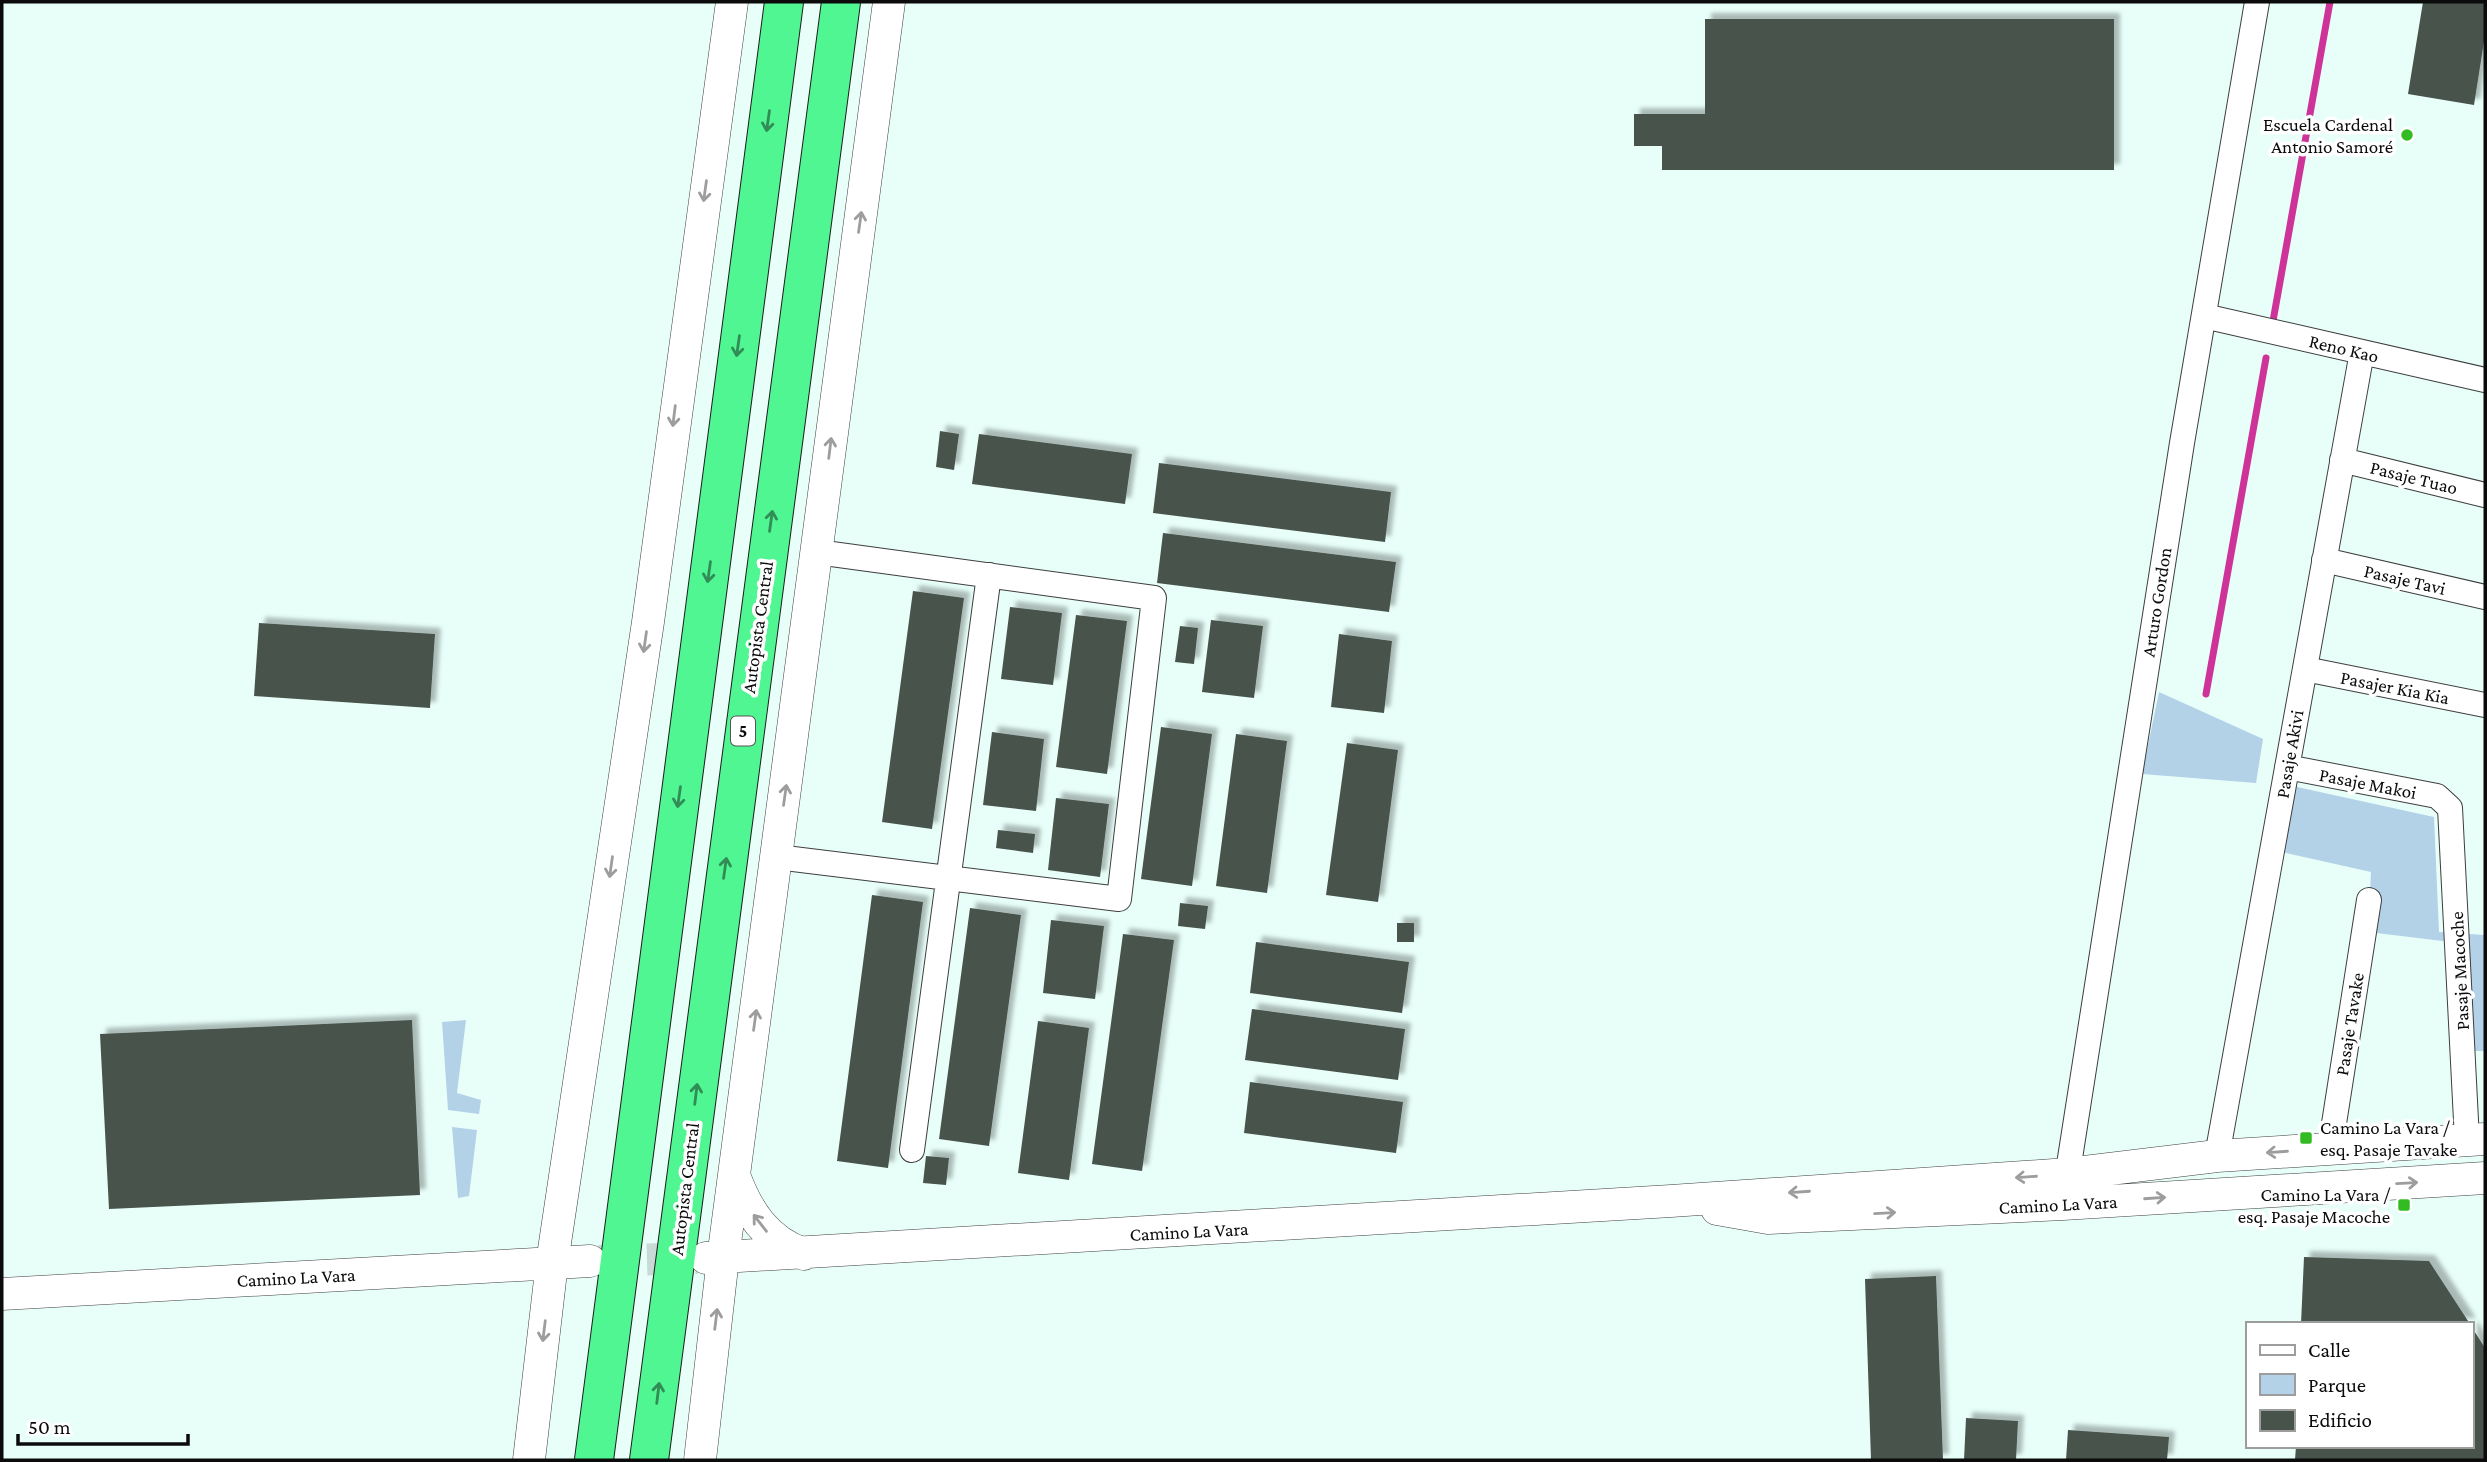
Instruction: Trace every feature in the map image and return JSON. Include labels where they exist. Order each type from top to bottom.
[{"type":"highway","points":[[594,1460],[784,2]]},
{"type":"highway","name":"Autopista Central","points":[[649,1460],[841,2]]},
{"type":"street","points":[[529,1460],[552,1263],[646,635],[732,2]]},
{"type":"street","points":[[699,1460],[715,1258],[734,1174],[889,2]]},
{"type":"street","name":"Arturo Gordon","points":[[2063,1204],[2204,316],[2258,2]]},
{"type":"street","name":"Reno Kao","points":[[2204,316],[2485,380]]},
{"type":"street","name":"Pasaje Akivi","points":[[2217,1156],[2362,352]]},
{"type":"street","name":"Pasaje Tuao","points":[[2342,460],[2485,495]]},
{"type":"street","points":[[777,857],[1119,899],[1154,598],[817,552]]},
{"type":"street","name":"Pasaje Tavi","points":[[2324,560],[2485,597]]},
{"type":"street","points":[[912,1150],[989,575]]},
{"type":"street","name":"Pasajer Kia Kia","points":[[2305,669],[2485,705]]},
{"type":"street","name":"Pasaje Makoi","points":[[2287,767],[2437,796],[2447,802]]},
{"type":"street","name":"Pasaje Macoche","points":[[2447,802],[2451,815],[2466,1140]]},
{"type":"street","name":"Pasaje Tavake","points":[[2329,1149],[2369,900]]},
{"type":"street","points":[[2447,1181],[2466,1140]]},
{"type":"street","name":"Camino La Vara","points":[[715,1258],[1671,1201],[2067,1174],[2217,1156],[2466,1140]]},
{"type":"street","points":[[734,1174],[748,1207],[764,1230],[783,1245],[804,1254]]},
{"type":"street","name":"Camino La Vara","points":[[1671,1201],[1768,1218],[2063,1204],[2485,1178]]},
{"type":"street","name":"Camino La Vara","points":[[2,1294],[590,1261]]},
{"type":"green space","points":[[2159,692],[2263,739],[2256,783],[2142,774]]},
{"type":"green space","points":[[2288,785],[2434,817],[2439,932],[2485,935],[2485,1051],[2469,1051],[2459,943],[2368,932],[2371,872],[2282,852]]},
{"type":"green space","points":[[466,1020],[457,1093],[481,1100],[479,1114],[448,1110],[442,1022]]},
{"type":"green space","points":[[452,1127],[477,1130],[469,1196],[458,1198]]},
{"type":"building","points":[[2423,2],[2485,2],[2485,35],[2474,105],[2408,94]]},
{"type":"building","points":[[1705,19],[2114,19],[2114,170],[1662,170],[1662,146],[1634,146],[1634,114],[1705,114]]},
{"type":"building","points":[[940,431],[959,434],[954,470],[936,467]]},
{"type":"building","points":[[979,434],[1132,454],[1125,504],[972,484]]},
{"type":"building","points":[[1159,463],[1391,492],[1385,542],[1153,513]]},
{"type":"building","points":[[1163,533],[1396,562],[1389,612],[1157,583]]},
{"type":"building","points":[[913,591],[964,598],[932,829],[882,822]]},
{"type":"building","points":[[1010,607],[1062,613],[1053,685],[1001,679]]},
{"type":"building","points":[[1076,615],[1127,621],[1107,774],[1056,767]]},
{"type":"building","points":[[1211,620],[1263,626],[1254,698],[1202,692]]},
{"type":"building","points":[[259,623],[435,634],[430,708],[254,696]]},
{"type":"building","points":[[1180,626],[1198,628],[1194,664],[1175,662]]},
{"type":"building","points":[[1339,634],[1392,641],[1384,713],[1331,707]]},
{"type":"building","points":[[1161,727],[1212,734],[1192,886],[1141,879]]},
{"type":"building","points":[[992,732],[1044,739],[1036,811],[983,805]]},
{"type":"building","points":[[1236,734],[1287,741],[1267,893],[1216,886]]},
{"type":"building","points":[[1347,743],[1398,750],[1378,902],[1326,895]]},
{"type":"building","points":[[1056,798],[1109,804],[1100,877],[1048,870]]},
{"type":"building","points":[[998,830],[1035,834],[1033,853],[996,848]]},
{"type":"building","points":[[872,895],[923,902],[888,1168],[837,1161]]},
{"type":"building","points":[[1180,903],[1208,906],[1205,929],[1178,926]]},
{"type":"building","points":[[970,908],[1021,915],[989,1146],[939,1139]]},
{"type":"building","points":[[1051,920],[1104,926],[1095,999],[1043,993]]},
{"type":"building","points":[[1397,923],[1414,923],[1414,942],[1397,942]]},
{"type":"building","points":[[1123,934],[1174,940],[1142,1171],[1092,1164]]},
{"type":"building","points":[[1256,942],[1409,962],[1402,1013],[1250,993]]},
{"type":"building","points":[[1252,1009],[1405,1029],[1398,1080],[1245,1060]]},
{"type":"building","points":[[412,1020],[420,1195],[109,1209],[100,1034]]},
{"type":"building","points":[[1038,1021],[1089,1028],[1069,1180],[1018,1173]]},
{"type":"building","points":[[1250,1082],[1403,1102],[1396,1153],[1244,1133]]},
{"type":"building","points":[[926,1156],[949,1158],[946,1185],[923,1183]]},
{"type":"building","points":[[2304,1257],[2429,1261],[2469,1322],[2301,1322]]},
{"type":"building","points":[[1936,1276],[1943,1460],[1871,1460],[1865,1279]]},
{"type":"building","points":[[2473,1329],[2485,1348],[2485,1460],[2295,1460],[2296,1448],[2473,1448]]},
{"type":"building","points":[[1966,1418],[2018,1421],[2016,1460],[1964,1460]]},
{"type":"building","points":[[2068,1430],[2169,1437],[2167,1460],[2066,1460]]},
{"type":"waterway","points":[[2273,321],[2330,2]]},
{"type":"waterway","points":[[2206,694],[2266,358]]},
{"type":"tunnel","points":[[599,1261],[697,1258]]},
{"type":"place","name":"Escuela Cardenal Antonio Samoré","points":[[2407,135]]},
{"type":"place","name":"Camino La Vara / esq. Pasaje Tavake","points":[[2306,1138]]},
{"type":"place","name":"Camino La Vara / esq. Pasaje Macoche","points":[[2404,1205]]}]
